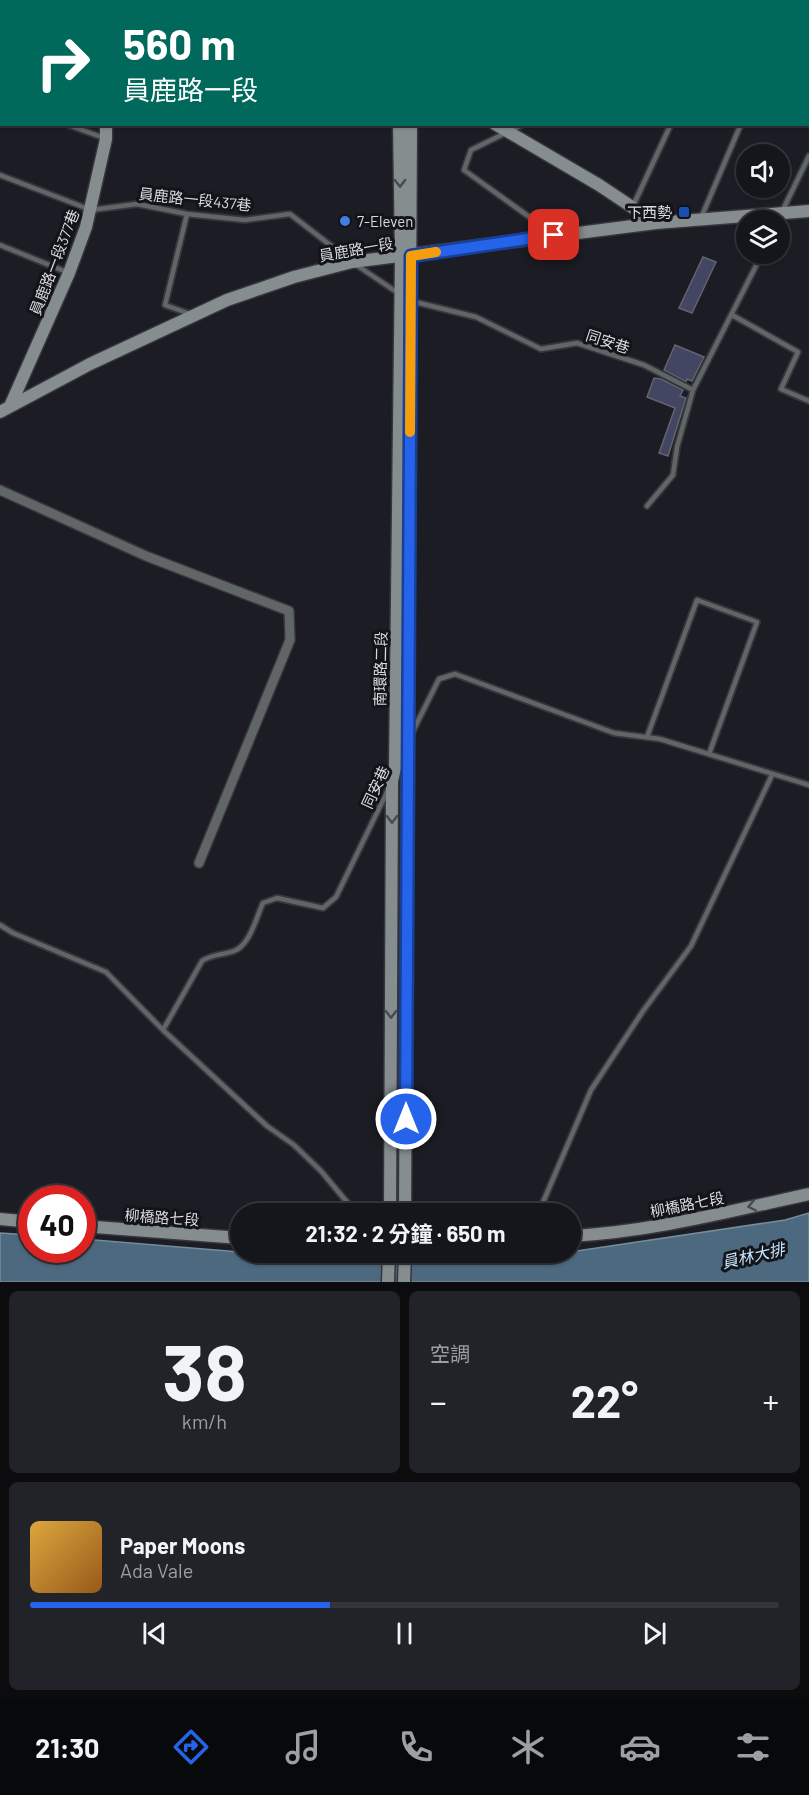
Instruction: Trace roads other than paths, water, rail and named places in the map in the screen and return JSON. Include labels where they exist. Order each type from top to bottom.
[{"type":"street","name":"員鹿路一段377巷","points":[[10,404],[69,273],[91,210],[106,139],[106,126]]},
{"type":"street","name":"南環路二段","points":[[399,126],[406,256],[411,301],[405,1203]]},
{"type":"street","name":"南環路二段","points":[[390,1203],[392,781],[394,768],[399,294],[406,256],[411,126]]},
{"type":"street","points":[[498,126],[633,206],[656,223]]},
{"type":"street","name":"員鹿路一段","points":[[790,215],[809,211]]},
{"type":"street","name":"員鹿路一段","points":[[0,412],[10,404],[227,300],[294,277],[352,262],[656,223],[701,218],[736,218]]},
{"type":"street","points":[[0,490],[146,556],[289,611],[290,640],[199,863]]},
{"type":"street","name":"柳橋路七段","points":[[581,1235],[684,1221],[809,1194]]},
{"type":"street","points":[[0,1219],[18,1221]]},
{"type":"street","name":"柳橋路七段","points":[[96,1227],[230,1237]]},
{"type":"street","points":[[388,1282],[389,1263]]},
{"type":"street","points":[[404,1282],[405,1263]]},
{"type":"lane","points":[[71,126],[106,139]]},
{"type":"lane","points":[[521,126],[471,150],[464,170],[554,235]]},
{"type":"lane","points":[[633,206],[670,126]]},
{"type":"lane","points":[[701,218],[740,126]]},
{"type":"lane","points":[[783,210],[809,156]]},
{"type":"lane","points":[[0,175],[91,210]]},
{"type":"lane","name":"員鹿路一段437巷","points":[[91,210],[137,204],[187,214],[245,220],[290,214],[352,262],[399,294]]},
{"type":"lane","points":[[187,214],[165,305],[194,316]]},
{"type":"lane","points":[[0,245],[69,273]]},
{"type":"lane","points":[[647,506],[672,475],[677,447],[693,390],[757,264]]},
{"type":"lane","name":"同安巷","points":[[411,301],[476,318],[541,349],[577,343],[645,365],[693,390]]},
{"type":"lane","points":[[732,315],[798,352],[781,389],[809,401]]},
{"type":"lane","points":[[647,736],[697,600],[758,622],[709,754]]},
{"type":"lane","name":"同安巷","points":[[163,1030],[202,961],[208,957],[235,951],[244,945],[263,903],[277,898],[323,908],[336,897],[440,679],[455,674],[614,733],[647,736],[809,785]]},
{"type":"lane","points":[[543,1203],[591,1090],[643,1011],[691,946],[772,775]]},
{"type":"lane","points":[[0,924],[13,933],[106,972],[163,1030],[267,1126],[294,1145],[348,1203]]},
{"type":"water","name":"員林大排","points":[[809,1213],[809,1282],[0,1282],[0,1233],[18,1234],[18,1263],[96,1263],[96,1240],[230,1251],[230,1263],[581,1263],[581,1250],[785,1220]]},
{"type":"place","name":"下西勢","points":[[684,212]]},
{"type":"place","name":"7-Eleven","points":[[345,221]]}]
